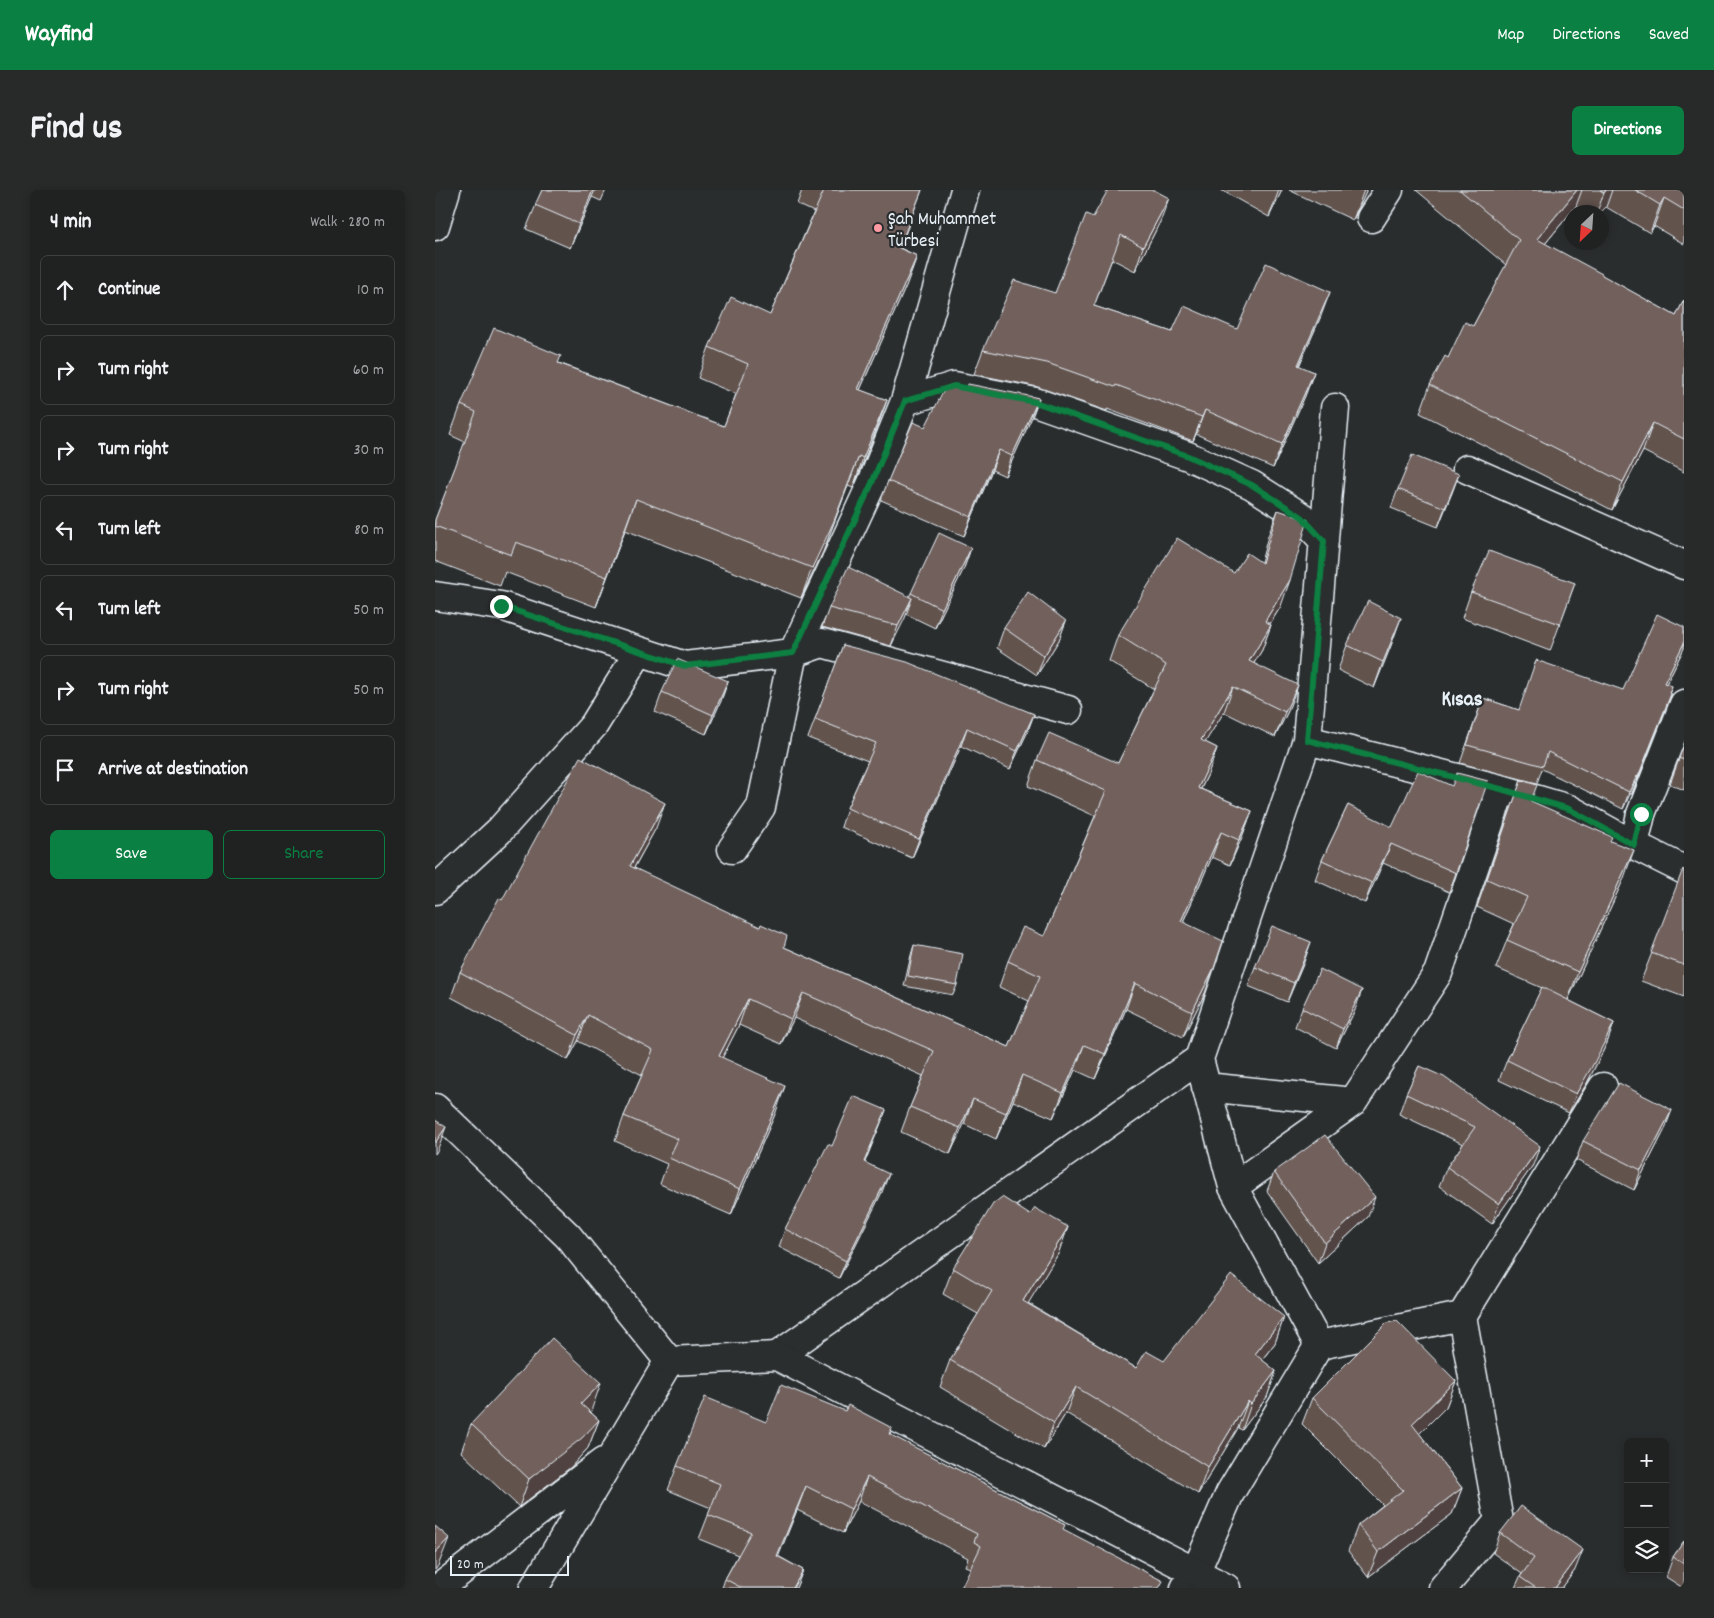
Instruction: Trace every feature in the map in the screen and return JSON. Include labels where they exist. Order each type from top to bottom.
[{"type":"street","points":[[435,226],[446,190]]},
{"type":"street","points":[[732,849],[761,807],[793,653],[872,483],[905,401],[965,190]]},
{"type":"street","points":[[1371,218],[1389,190]]},
{"type":"street","points":[[905,401],[954,386],[1035,402],[1188,456],[1252,485],[1302,517],[1324,541]]},
{"type":"street","points":[[1319,1345],[1233,1187],[1199,1058],[1307,740],[1335,408]]},
{"type":"street","points":[[1467,469],[1684,565]]},
{"type":"street","points":[[435,596],[501,606],[685,666],[793,653],[822,643],[1068,710]]},
{"type":"street","points":[[435,890],[499,831],[594,726],[639,652]]},
{"type":"street","points":[[1634,845],[1641,814],[1684,704]]},
{"type":"street","points":[[1307,740],[1501,789],[1569,809],[1684,870]]},
{"type":"street","points":[[1233,1187],[1353,1102],[1438,973],[1501,789]]},
{"type":"street","points":[[777,1356],[1199,1058]]},
{"type":"street","points":[[1206,1087],[1353,1102]]},
{"type":"street","points":[[1443,1588],[1499,1520],[1462,1316],[1603,1088]]},
{"type":"street","points":[[435,1108],[568,1236],[669,1361]]},
{"type":"street","points":[[1190,1580],[1230,1493],[1319,1345],[1462,1316]]},
{"type":"street","points":[[669,1361],[777,1356],[1190,1580],[1226,1588]]},
{"type":"street","points":[[534,1588],[669,1361]]},
{"type":"street","points":[[439,1588],[616,1452]]},
{"type":"building","points":[[542,190],[593,190],[579,224],[535,205]]},
{"type":"building","points":[[824,190],[922,190],[899,248],[917,256],[858,389],[887,400],[863,458],[859,456],[834,521],[812,568],[636,499],[607,577],[516,542],[511,555],[435,526],[435,520],[476,412],[461,405],[494,328],[561,356],[558,363],[724,426],[748,364],[709,347],[731,297],[770,315]]},
{"type":"building","points":[[1108,190],[1154,190],[1169,198],[1143,247],[1121,235],[1094,306],[1172,332],[1184,306],[1237,329],[1266,263],[1330,292],[1298,365],[1314,372],[1282,444],[1205,410],[1202,417],[1116,385],[1115,387],[1047,363],[983,350],[1014,280],[1055,293],[1086,214],[1093,217]]},
{"type":"building","points":[[1460,190],[1577,190],[1537,239],[1676,316],[1684,300],[1684,439],[1653,423],[1623,482],[1430,385],[1445,356],[1448,358],[1465,322],[1473,326],[1519,240]]},
{"type":"building","points":[[1635,190],[1684,190],[1684,210],[1664,198],[1660,205]]},
{"type":"building","points":[[968,384],[1039,398],[1012,456],[999,450],[971,517],[888,481],[913,422],[925,427],[945,388],[953,385],[966,388]]},
{"type":"building","points":[[1412,455],[1459,474],[1445,508],[1398,489]]},
{"type":"building","points":[[1278,510],[1308,520],[1290,580],[1265,621],[1271,625],[1249,661],[1298,685],[1285,712],[1233,687],[1201,740],[1217,748],[1198,788],[1252,811],[1239,840],[1221,832],[1181,921],[1223,941],[1214,968],[1192,1012],[1135,983],[1105,1054],[1084,1045],[1063,1093],[1022,1075],[1006,1113],[973,1099],[960,1128],[910,1107],[934,1051],[803,993],[791,1019],[748,999],[719,1056],[785,1086],[740,1189],[669,1158],[678,1139],[624,1116],[653,1050],[588,1015],[577,1035],[460,972],[499,898],[502,900],[580,757],[665,803],[630,866],[760,927],[761,924],[787,936],[784,947],[1009,1047],[1040,976],[1008,961],[1023,927],[1044,936],[1106,791],[1037,760],[1049,733],[1118,763],[1166,665],[1118,635],[1177,538],[1234,573],[1247,553],[1262,563]]},
{"type":"building","points":[[939,533],[971,548],[942,609],[911,593]]},
{"type":"building","points":[[1489,551],[1575,583],[1560,624],[1471,592]]},
{"type":"building","points":[[848,567],[912,598],[898,626],[829,608]]},
{"type":"building","points":[[1028,592],[1066,621],[1044,656],[1004,628]]},
{"type":"building","points":[[1368,601],[1401,618],[1383,662],[1347,645]]},
{"type":"building","points":[[1657,614],[1684,627],[1684,643],[1664,683],[1672,686],[1669,693],[1671,694],[1638,777],[1629,792],[1548,752],[1543,766],[1467,745],[1483,698],[1519,710],[1536,660],[1623,690]]},
{"type":"building","points":[[843,645],[907,662],[1034,714],[1017,751],[967,728],[919,839],[847,808],[876,743],[815,719]]},
{"type":"building","points":[[677,659],[728,681],[713,715],[662,692]]},
{"type":"building","points":[[1684,745],[1684,760],[1679,758]]},
{"type":"building","points":[[1418,771],[1452,786],[1457,773],[1488,781],[1456,873],[1391,844],[1372,883],[1322,860],[1348,805],[1392,827]]},
{"type":"building","points":[[1521,780],[1537,785],[1531,801],[1612,837],[1610,841],[1634,850],[1578,972],[1507,940],[1527,897],[1487,879]]},
{"type":"building","points":[[1684,870],[1684,965],[1651,953]]},
{"type":"building","points":[[1272,926],[1311,942],[1294,983],[1255,967]]},
{"type":"building","points":[[914,945],[963,954],[957,985],[908,976]]},
{"type":"building","points":[[1320,969],[1362,990],[1343,1029],[1302,1008]]},
{"type":"building","points":[[1542,987],[1614,1023],[1576,1094],[1507,1060]]},
{"type":"building","points":[[1419,1066],[1444,1077],[1540,1146],[1499,1204],[1447,1167],[1475,1127],[1406,1094]]},
{"type":"building","points":[[1619,1083],[1672,1110],[1641,1170],[1583,1141]]},
{"type":"building","points":[[853,1096],[886,1110],[864,1162],[889,1174],[846,1261],[785,1229],[828,1144],[832,1146]]},
{"type":"building","points":[[435,1120],[446,1127],[435,1143]]},
{"type":"building","points":[[1325,1135],[1375,1197],[1325,1243],[1274,1172]]},
{"type":"building","points":[[1002,1197],[1030,1215],[1035,1208],[1068,1227],[1023,1301],[1136,1368],[1146,1351],[1164,1361],[1231,1275],[1284,1317],[1255,1354],[1276,1371],[1251,1404],[1248,1401],[1208,1467],[1076,1387],[1054,1423],[950,1360],[992,1291],[953,1268],[993,1204]]},
{"type":"building","points":[[1397,1321],[1456,1381],[1412,1424],[1462,1488],[1378,1552],[1358,1525],[1403,1490],[1312,1398],[1387,1323]]},
{"type":"building","points":[[552,1338],[601,1383],[581,1404],[599,1420],[582,1438],[529,1479],[471,1424]]},
{"type":"building","points":[[781,1385],[845,1411],[848,1405],[892,1428],[889,1434],[1065,1525],[1063,1529],[1163,1581],[1159,1588],[961,1588],[981,1546],[974,1542],[977,1534],[867,1477],[851,1509],[806,1486],[777,1556],[803,1570],[793,1588],[742,1588],[725,1579],[751,1532],[708,1515],[720,1484],[677,1466],[705,1397],[766,1422]]},
{"type":"building","points":[[1521,1506],[1583,1550],[1555,1588],[1536,1588],[1520,1577],[1534,1558],[1500,1533]]},
{"type":"building","points":[[435,1526],[449,1538],[435,1553]]},
{"type":"building","points":[[1684,1541],[1684,1564],[1673,1557]]},
{"type":"place","name":"Şah Muhammet Türbesi","points":[[878,228]]},
{"type":"district","name":"Kısas","points":[[1462,698]]},
{"type":"route","points":[[501,606],[685,666],[793,653],[872,483],[905,401],[954,386],[1035,402],[1188,456],[1252,485],[1282,506],[1302,517],[1324,541],[1307,740],[1501,789],[1569,809],[1634,845],[1641,814]]}]
